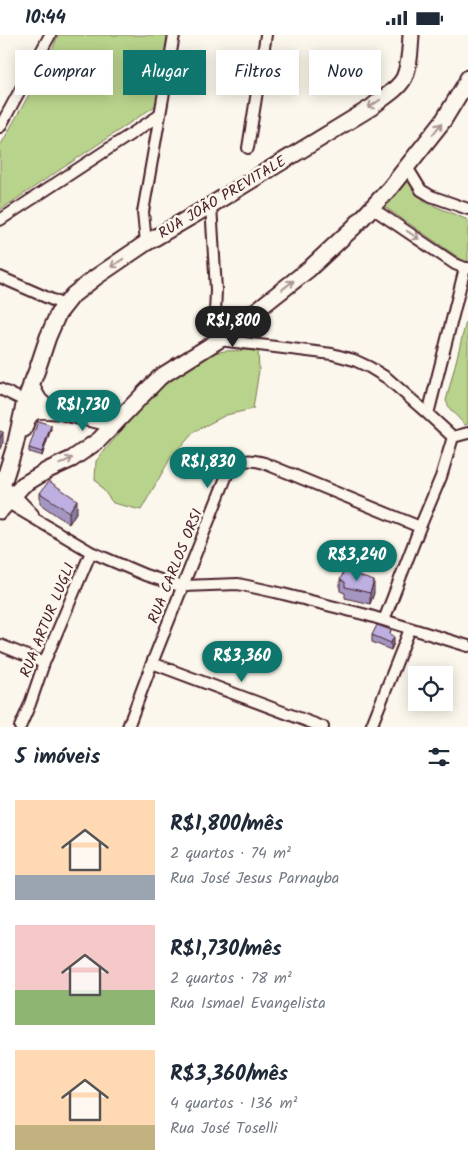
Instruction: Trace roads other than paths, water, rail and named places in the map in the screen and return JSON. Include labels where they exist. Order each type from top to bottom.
[{"type":"main road","name":"RUA JOÃO PREVITALE","points":[[30,406],[31,384],[48,337],[58,314],[73,295],[146,243],[372,107],[393,91],[404,78],[408,65],[411,35]]},
{"type":"main road","points":[[7,495],[48,470],[72,459],[99,440],[160,377],[219,340],[309,269],[354,227],[407,167],[443,121],[468,78]]},
{"type":"main road","points":[[31,384],[43,405],[58,411]]},
{"type":"main road","points":[[7,495],[17,473],[15,458],[30,406],[115,424]]},
{"type":"street","points":[[0,127],[50,35]]},
{"type":"street","points":[[146,243],[143,212],[174,35]]},
{"type":"street","points":[[248,148],[266,35]]},
{"type":"street","points":[[0,221],[160,115]]},
{"type":"street","points":[[407,167],[422,190],[432,196],[468,209]]},
{"type":"street","points":[[211,205],[216,290],[215,314],[219,340],[325,353],[354,360],[387,378],[453,437]]},
{"type":"street","points":[[372,208],[455,264],[467,268],[428,414]]},
{"type":"street","points":[[0,277],[64,305]]},
{"type":"street","points":[[0,389],[30,406]]},
{"type":"street","points":[[453,437],[468,433]]},
{"type":"street","points":[[384,620],[441,477],[453,437]]},
{"type":"street","name":"RUA CARLOS ORSI","points":[[128,727],[229,470],[240,461],[253,460],[264,463],[420,527]]},
{"type":"street","points":[[7,495],[42,523],[91,552],[145,575],[183,586],[238,584],[275,592],[384,620],[468,646]]},
{"type":"street","name":"RUA ARTUR LUGLI","points":[[20,727],[44,663],[91,552]]},
{"type":"street","points":[[370,727],[410,629]]},
{"type":"street","points":[[0,645],[44,663]]},
{"type":"street","points":[[152,663],[323,727]]}]
